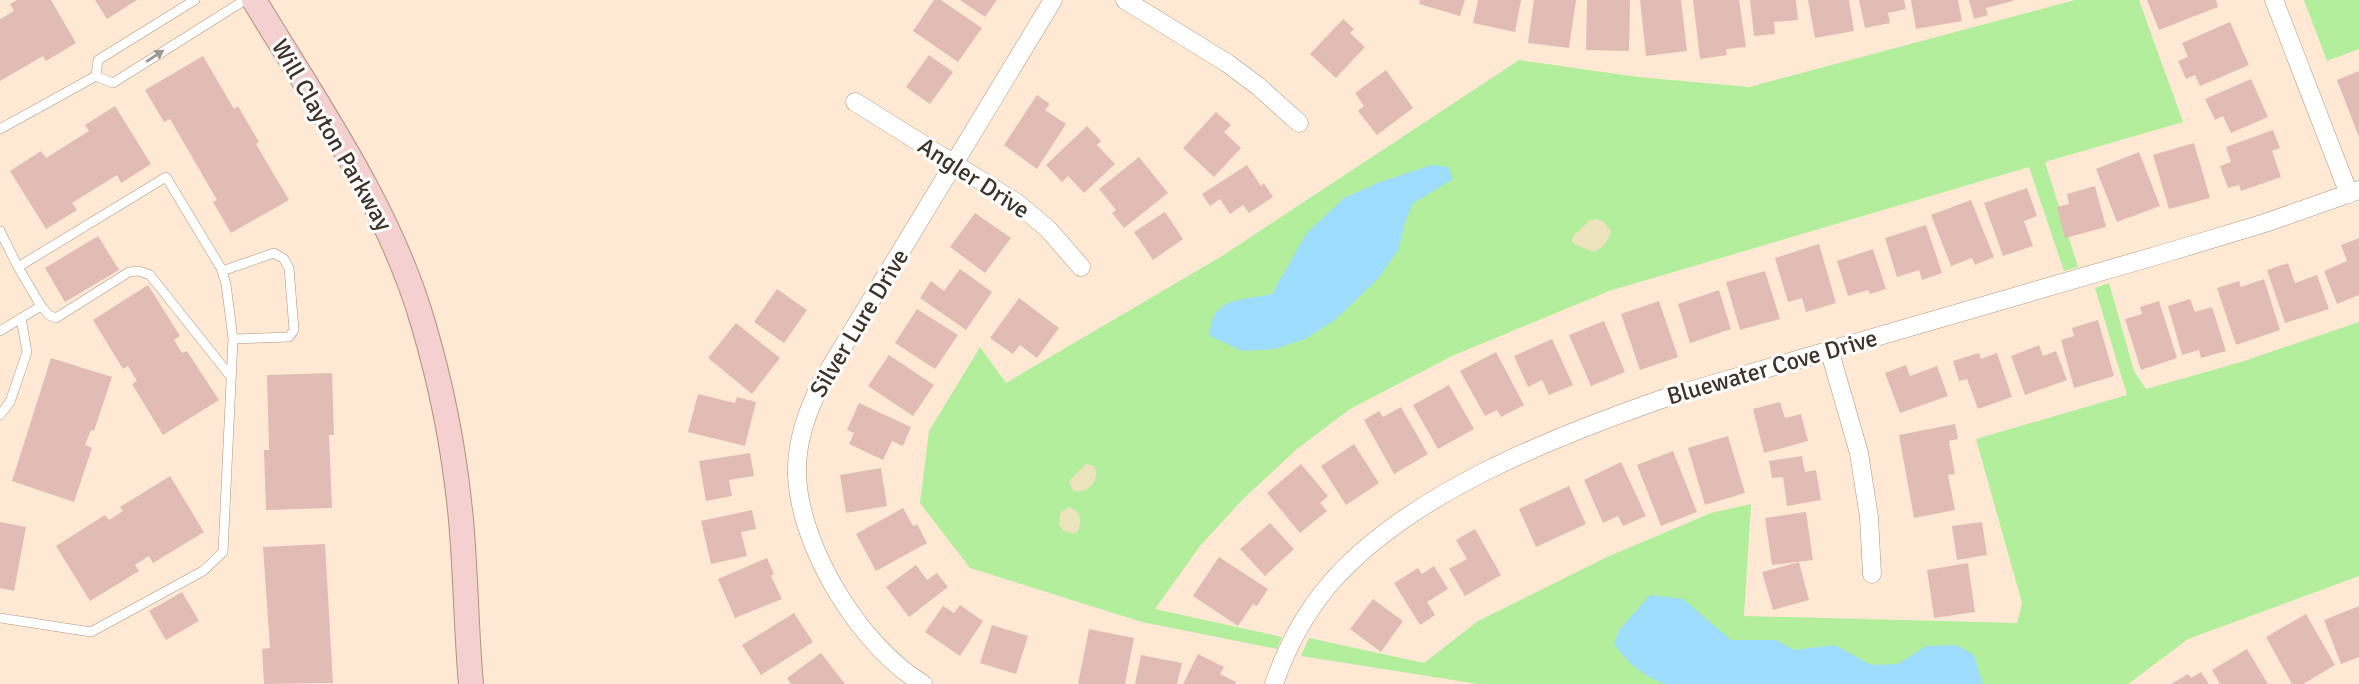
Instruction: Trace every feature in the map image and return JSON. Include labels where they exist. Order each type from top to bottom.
[{"type":"street","name":"Will Clayton Parkway","points":[[254,0],[362,177],[396,249],[423,321],[442,396],[455,466],[471,684]]},
{"type":"street","name":"Silver Lure Drive","points":[[923,684],[893,661],[873,640],[837,590],[823,564],[809,534],[801,503],[797,475],[799,445],[806,414],[821,383],[1054,0]]},
{"type":"street","points":[[1125,0],[1227,63],[1258,86],[1299,123]]},
{"type":"street","points":[[2274,0],[2354,192]]},
{"type":"street","name":"Angler Drive","points":[[855,102],[1017,203],[1048,229],[1081,267]]},
{"type":"street","name":"Bluewater Cove Drive","points":[[1274,684],[1305,617],[1350,562],[1380,536],[1422,508],[1536,447],[1665,398],[2169,252],[2354,192]]},
{"type":"street","points":[[1829,349],[1859,453],[1869,517],[1872,574]]},
{"type":"lane","points":[[96,76],[98,60],[195,0]]},
{"type":"lane","points":[[96,76],[113,83],[245,0]]},
{"type":"lane","points":[[0,129],[96,76]]},
{"type":"lane","points":[[0,618],[91,632],[203,570],[223,552],[233,339],[226,284],[222,271],[166,177],[18,267]]},
{"type":"lane","points":[[0,231],[18,267],[49,315],[56,318],[129,272],[139,271],[150,275],[231,377]]},
{"type":"lane","points":[[222,271],[274,253],[284,259],[289,268],[294,330],[289,337],[233,339]]},
{"type":"lane","points":[[0,331],[41,306]]},
{"type":"lane","points":[[0,415],[10,402],[27,352],[21,318]]},
{"type":"green space","points":[[2075,0],[2139,0],[2183,122],[2045,162],[2078,267],[2064,271],[2029,167],[1609,291],[1452,356],[1350,409],[1297,449],[1243,499],[1200,546],[1155,609],[1282,637],[1277,649],[1142,622],[970,568],[920,503],[929,431],[980,347],[1006,383],[1222,256],[1519,60],[1638,77],[1749,87]]},
{"type":"green space","points":[[2304,0],[2359,0],[2359,49],[2327,61]]},
{"type":"green space","points":[[2109,283],[2134,371],[2146,389],[2241,362],[2359,322],[2359,576],[2188,639],[2128,684],[1478,684],[1301,656],[1309,638],[1424,663],[1478,621],[1607,557],[1711,513],[1751,504],[1744,616],[2017,623],[2022,603],[1976,439],[2127,395],[2095,288]]},
{"type":"sand","points":[[1590,220],[1604,222],[1611,231],[1605,244],[1594,252],[1576,245],[1572,241],[1573,236]]},
{"type":"sand","points":[[1086,464],[1094,466],[1095,481],[1089,488],[1073,491],[1069,481]]},
{"type":"sand","points":[[1069,507],[1076,511],[1080,520],[1078,531],[1073,534],[1064,531],[1059,525],[1060,513]]},
{"type":"water","points":[[1432,165],[1448,167],[1453,179],[1412,204],[1399,249],[1378,279],[1335,320],[1305,339],[1275,349],[1242,351],[1210,336],[1212,323],[1222,307],[1239,300],[1272,294],[1306,234],[1344,198],[1380,182]]},
{"type":"water","points":[[1650,595],[1683,599],[1731,640],[1776,640],[1794,650],[1835,645],[1871,665],[1898,664],[1926,646],[1957,645],[1974,655],[1983,684],[1665,684],[1636,668],[1614,643],[1620,629]]},
{"type":"building","points":[[17,0],[51,0],[76,43],[46,61],[43,56],[0,81],[0,19],[14,11],[10,4]]},
{"type":"building","points":[[95,0],[137,0],[107,19]]},
{"type":"building","points":[[934,0],[941,0],[982,28],[958,62],[913,31]]},
{"type":"building","points":[[960,0],[997,0],[985,17]]},
{"type":"building","points":[[1420,0],[1465,0],[1460,16],[1419,4]]},
{"type":"building","points":[[1478,0],[1521,0],[1515,32],[1473,23]]},
{"type":"building","points":[[1534,0],[1576,0],[1569,48],[1528,43]]},
{"type":"building","points":[[1587,0],[1630,0],[1629,51],[1586,50]]},
{"type":"building","points":[[1640,0],[1681,0],[1687,51],[1646,56]]},
{"type":"building","points":[[1693,0],[1739,0],[1746,47],[1726,49],[1727,55],[1700,59]]},
{"type":"building","points":[[1750,0],[1796,0],[1798,20],[1774,22],[1775,34],[1754,36]]},
{"type":"building","points":[[1808,0],[1849,0],[1854,31],[1815,38]]},
{"type":"building","points":[[1859,0],[1904,0],[1906,9],[1888,13],[1890,23],[1865,28]]},
{"type":"building","points":[[1911,0],[1958,0],[1962,21],[1916,29]]},
{"type":"building","points":[[1969,0],[2013,1],[1986,8],[1988,15],[1974,19]]},
{"type":"building","points":[[2147,0],[2216,0],[2218,7],[2159,30]]},
{"type":"building","points":[[1343,19],[1354,29],[1350,33],[1365,47],[1336,78],[1310,54]]},
{"type":"building","points":[[2230,22],[2249,65],[2200,86],[2195,75],[2186,79],[2178,61],[2188,57],[2182,43]]},
{"type":"building","points":[[929,55],[953,72],[930,104],[906,87]]},
{"type":"building","points":[[203,56],[234,109],[238,106],[259,142],[256,144],[289,200],[231,233],[213,202],[217,200],[170,119],[164,122],[145,90]]},
{"type":"building","points":[[1386,70],[1413,108],[1377,135],[1358,111],[1364,106],[1355,93]]},
{"type":"building","points":[[2359,71],[2359,137],[2337,80]]},
{"type":"building","points":[[2251,79],[2268,117],[2231,133],[2223,116],[2215,120],[2205,99]]},
{"type":"building","points":[[1037,95],[1050,104],[1045,110],[1066,124],[1037,169],[1004,145]]},
{"type":"building","points":[[115,106],[151,164],[121,183],[117,175],[72,203],[77,210],[46,229],[10,171],[41,151],[46,158],[89,131],[85,125]]},
{"type":"building","points":[[1216,112],[1231,125],[1224,132],[1241,148],[1214,177],[1183,148]]},
{"type":"building","points":[[1087,126],[1101,141],[1097,145],[1115,164],[1084,193],[1068,176],[1062,182],[1046,165]]},
{"type":"building","points":[[2273,130],[2280,148],[2272,151],[2281,177],[2241,191],[2239,185],[2228,188],[2220,166],[2231,162],[2226,147]]},
{"type":"building","points":[[2194,143],[2210,198],[2169,209],[2153,155]]},
{"type":"building","points":[[2139,152],[2160,206],[2117,222],[2096,169]]},
{"type":"building","points":[[1139,157],[1168,193],[1124,228],[1112,213],[1116,210],[1099,189]]},
{"type":"building","points":[[1247,165],[1261,186],[1264,183],[1273,197],[1249,213],[1243,205],[1230,214],[1220,199],[1210,206],[1202,194]]},
{"type":"building","points":[[2095,186],[2106,227],[2065,238],[2057,207],[2069,204],[2067,194]]},
{"type":"building","points":[[2027,188],[2037,216],[2024,221],[2033,246],[2003,256],[1984,203]]},
{"type":"building","points":[[1971,200],[1994,257],[1975,265],[1972,258],[1951,266],[1931,215]]},
{"type":"building","points":[[1165,212],[1183,239],[1153,260],[1134,232]]},
{"type":"building","points":[[975,213],[1011,238],[985,273],[950,247]]},
{"type":"building","points":[[1926,225],[1942,273],[1922,280],[1919,270],[1897,277],[1885,238]]},
{"type":"building","points":[[98,236],[119,270],[65,302],[45,268]]},
{"type":"building","points":[[2359,238],[2359,295],[2337,304],[2324,271],[2347,261],[2341,245]]},
{"type":"building","points":[[1819,244],[1836,303],[1806,312],[1802,298],[1788,302],[1775,258]]},
{"type":"building","points":[[1873,249],[1886,289],[1870,294],[1868,290],[1848,296],[1837,261]]},
{"type":"building","points":[[2288,263],[2295,283],[2317,275],[2329,309],[2285,323],[2267,270]]},
{"type":"building","points":[[960,269],[992,292],[966,330],[920,298],[931,281],[944,291]]},
{"type":"building","points":[[1765,271],[1780,319],[1740,330],[1726,282]]},
{"type":"building","points":[[2264,279],[2280,330],[2236,345],[2217,288],[2239,281],[2241,287]]},
{"type":"building","points":[[148,285],[180,336],[174,340],[182,353],[187,351],[219,400],[163,435],[132,384],[137,381],[128,366],[123,369],[93,320]]},
{"type":"building","points":[[777,289],[807,310],[784,343],[754,322]]},
{"type":"building","points":[[1719,290],[1731,329],[1690,343],[1678,304]]},
{"type":"building","points":[[1019,298],[1059,328],[1037,358],[1020,345],[1013,354],[990,338]]},
{"type":"building","points":[[2190,299],[2195,312],[2212,307],[2226,351],[2201,358],[2199,350],[2182,355],[2168,306]]},
{"type":"building","points":[[1659,301],[1678,357],[1640,370],[1621,314]]},
{"type":"building","points":[[2159,301],[2177,358],[2141,370],[2125,319],[2142,314],[2140,307]]},
{"type":"building","points":[[917,309],[958,335],[935,369],[895,343]]},
{"type":"building","points":[[2098,320],[2114,376],[2074,388],[2061,340],[2074,336],[2072,328]]},
{"type":"building","points":[[1604,321],[1625,372],[1591,386],[1569,335]]},
{"type":"building","points":[[736,323],[780,358],[752,394],[708,358]]},
{"type":"building","points":[[1552,339],[1573,385],[1549,395],[1542,380],[1528,387],[1514,356]]},
{"type":"building","points":[[2039,345],[2043,356],[2056,351],[2067,380],[2025,395],[2011,356]]},
{"type":"building","points":[[1496,352],[1524,405],[1501,417],[1497,410],[1485,416],[1460,371]]},
{"type":"building","points":[[1979,353],[1981,359],[1997,353],[2012,397],[1978,409],[1967,379],[1959,381],[1953,361]]},
{"type":"building","points":[[889,355],[934,385],[913,416],[868,386]]},
{"type":"building","points":[[51,358],[112,377],[94,431],[91,430],[85,445],[92,448],[74,502],[12,481]]},
{"type":"building","points":[[1906,365],[1910,376],[1937,366],[1948,396],[1900,413],[1885,373]]},
{"type":"building","points":[[332,373],[334,435],[329,435],[332,508],[266,510],[264,450],[269,450],[267,375]]},
{"type":"building","points":[[1449,385],[1474,429],[1438,449],[1413,405]]},
{"type":"building","points":[[698,394],[735,403],[737,397],[756,402],[745,446],[688,432]]},
{"type":"building","points":[[1780,402],[1785,418],[1801,414],[1808,441],[1764,453],[1753,409]]},
{"type":"building","points":[[859,403],[911,427],[903,446],[892,441],[883,460],[849,444],[854,433],[847,430]]},
{"type":"building","points":[[1401,407],[1428,454],[1394,474],[1364,420],[1379,411],[1383,417]]},
{"type":"building","points":[[1955,424],[1958,439],[1949,441],[1955,474],[1948,475],[1955,510],[1914,518],[1899,435]]},
{"type":"building","points":[[1728,436],[1745,493],[1705,505],[1688,448]]},
{"type":"building","points":[[1354,444],[1379,483],[1346,505],[1321,466]]},
{"type":"building","points":[[1673,451],[1697,512],[1661,526],[1637,465]]},
{"type":"building","points":[[750,453],[754,476],[729,480],[732,496],[706,501],[699,461]]},
{"type":"building","points":[[1802,456],[1805,472],[1816,470],[1821,500],[1787,506],[1783,477],[1772,478],[1769,461]]},
{"type":"building","points":[[1621,462],[1646,516],[1623,526],[1618,516],[1603,523],[1584,480]]},
{"type":"building","points":[[1301,464],[1328,496],[1320,503],[1327,511],[1300,533],[1267,493]]},
{"type":"building","points":[[881,468],[887,506],[846,513],[840,475]]},
{"type":"building","points":[[170,476],[204,532],[153,563],[149,556],[135,565],[139,571],[90,601],[56,546],[105,515],[109,520],[123,511],[120,507]]},
{"type":"building","points":[[1569,486],[1586,524],[1536,547],[1519,509]]},
{"type":"building","points":[[903,508],[913,526],[917,524],[927,543],[876,571],[856,534]]},
{"type":"building","points":[[752,510],[756,529],[741,532],[747,556],[711,564],[701,521]]},
{"type":"building","points":[[1806,512],[1813,560],[1772,565],[1765,518]]},
{"type":"building","points":[[0,522],[26,527],[14,591],[0,588]]},
{"type":"building","points":[[1982,522],[1987,555],[1957,560],[1952,526]]},
{"type":"building","points":[[1270,523],[1294,549],[1265,576],[1240,549]]},
{"type":"building","points":[[1475,529],[1501,575],[1465,596],[1449,569],[1467,559],[1456,540]]},
{"type":"building","points":[[325,544],[333,683],[264,684],[262,649],[270,648],[263,547]]},
{"type":"building","points":[[1219,557],[1268,589],[1257,606],[1253,604],[1238,626],[1193,596]]},
{"type":"building","points":[[767,558],[774,574],[771,576],[782,599],[735,618],[718,579]]},
{"type":"building","points":[[1799,562],[1809,600],[1773,610],[1762,572]]},
{"type":"building","points":[[1968,563],[1975,612],[1934,618],[1927,570]]},
{"type":"building","points":[[916,565],[927,580],[937,573],[948,587],[909,617],[886,587]]},
{"type":"building","points":[[1434,566],[1448,589],[1427,602],[1435,615],[1420,625],[1394,583],[1418,568],[1422,574]]},
{"type":"building","points":[[182,592],[199,621],[166,640],[149,611]]},
{"type":"building","points":[[1373,599],[1403,621],[1381,652],[1350,629]]},
{"type":"building","points":[[960,605],[983,621],[960,656],[925,632],[943,606],[954,613]]},
{"type":"building","points":[[2359,606],[2359,657],[2341,664],[2324,620]]},
{"type":"building","points":[[794,613],[813,642],[761,675],[742,645]]},
{"type":"building","points":[[2306,614],[2335,665],[2303,684],[2292,684],[2266,637]]},
{"type":"building","points":[[992,625],[1028,636],[1016,674],[980,663]]},
{"type":"building","points":[[1089,629],[1134,638],[1125,684],[1078,684]]},
{"type":"building","points":[[2247,649],[2268,684],[2220,684],[2212,670]]},
{"type":"building","points":[[821,653],[845,684],[791,684],[787,678]]},
{"type":"building","points":[[1198,654],[1224,667],[1220,674],[1236,682],[1235,684],[1183,684]]},
{"type":"building","points":[[1141,655],[1182,663],[1177,684],[1135,684]]},
{"type":"building","points":[[2201,672],[2209,684],[2171,684],[2188,674],[2191,678]]}]
